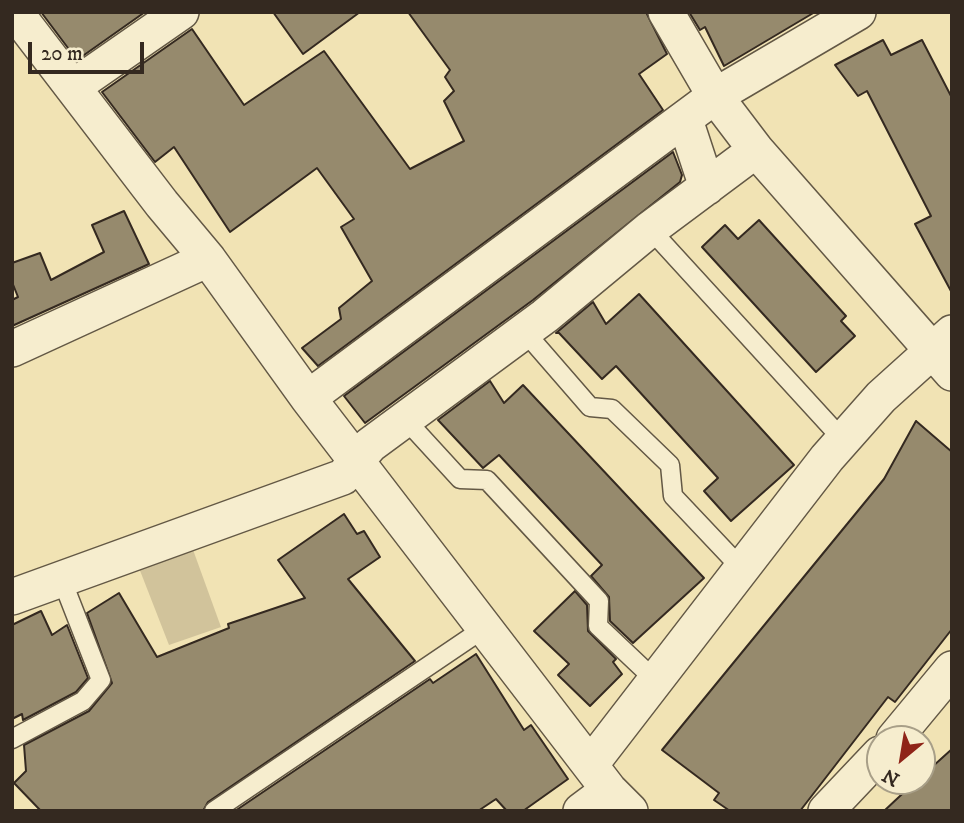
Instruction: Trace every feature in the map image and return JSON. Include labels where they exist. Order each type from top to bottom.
[{"type":"street","points":[[15,12],[162,204],[208,259],[308,398],[610,788]]},
{"type":"street","points":[[74,87],[181,12]]},
{"type":"street","points":[[581,811],[610,788],[656,681],[843,440],[881,397],[946,352],[756,150],[715,96],[666,12]]},
{"type":"street","points":[[308,398],[715,96],[858,12]]},
{"type":"street","points":[[685,120],[707,187]]},
{"type":"street","points":[[12,597],[343,477],[370,445],[524,331],[650,229],[756,150]]},
{"type":"street","points":[[12,349],[208,259]]},
{"type":"street","points":[[906,725],[952,669]]},
{"type":"street","points":[[826,811],[866,769]]},
{"type":"lane","points":[[650,229],[843,440]]},
{"type":"lane","points":[[524,331],[590,407],[612,409],[670,465],[673,496],[741,569]]},
{"type":"lane","points":[[405,419],[460,479],[487,480],[599,601],[598,626],[656,681]]},
{"type":"lane","points":[[12,739],[83,701],[101,680],[62,580]]},
{"type":"lane","points":[[214,811],[486,627]]},
{"type":"shaded area","points":[[192,547],[221,627],[169,645],[139,568]]},
{"type":"building","points":[[41,12],[145,12],[77,60]]},
{"type":"building","points":[[273,12],[360,12],[303,54]]},
{"type":"building","points":[[408,12],[646,12],[667,54],[639,74],[663,110],[318,366],[302,348],[341,319],[339,308],[372,281],[341,227],[354,219],[317,168],[230,232],[174,147],[155,162],[102,92],[192,29],[244,105],[324,51],[410,169],[464,141],[444,101],[454,91],[445,77],[450,70]]},
{"type":"building","points":[[689,12],[815,12],[724,66],[705,27],[700,30]]},
{"type":"building","points":[[883,40],[891,55],[922,40],[952,98],[952,293],[915,224],[931,216],[867,91],[858,96],[835,65]]},
{"type":"building","points":[[673,152],[682,175],[680,182],[533,300],[365,423],[344,396]]},
{"type":"building","points":[[124,211],[149,264],[12,326],[12,300],[18,297],[12,282],[12,263],[40,253],[51,280],[104,252],[92,225]]},
{"type":"building","points":[[759,220],[846,316],[841,321],[855,336],[816,372],[702,247],[725,225],[738,239]]},
{"type":"building","points":[[639,294],[794,465],[731,521],[704,491],[718,478],[616,366],[602,379],[559,333],[556,333],[593,302],[606,324]]},
{"type":"building","points":[[490,381],[504,403],[523,385],[704,578],[633,643],[610,621],[609,597],[591,576],[602,565],[499,455],[483,468],[438,420]]},
{"type":"building","points":[[916,421],[952,452],[952,629],[895,702],[888,697],[800,811],[730,811],[714,800],[719,793],[662,750],[884,479]]},
{"type":"building","points":[[344,514],[357,534],[364,531],[380,557],[348,579],[415,661],[208,802],[203,811],[41,811],[14,783],[26,771],[24,745],[89,711],[112,683],[87,613],[119,593],[157,657],[229,628],[228,624],[305,598],[278,560]]},
{"type":"building","points":[[575,591],[587,605],[588,631],[616,659],[613,662],[622,674],[590,706],[558,675],[569,664],[534,631]]},
{"type":"building","points":[[41,611],[52,635],[67,625],[88,678],[76,692],[23,720],[22,714],[12,719],[12,625]]},
{"type":"building","points":[[476,654],[524,730],[531,725],[568,779],[523,811],[507,811],[496,799],[478,811],[235,811],[430,679],[433,683]]},
{"type":"building","points":[[952,749],[952,811],[884,811],[901,795],[936,795],[936,763]]}]
